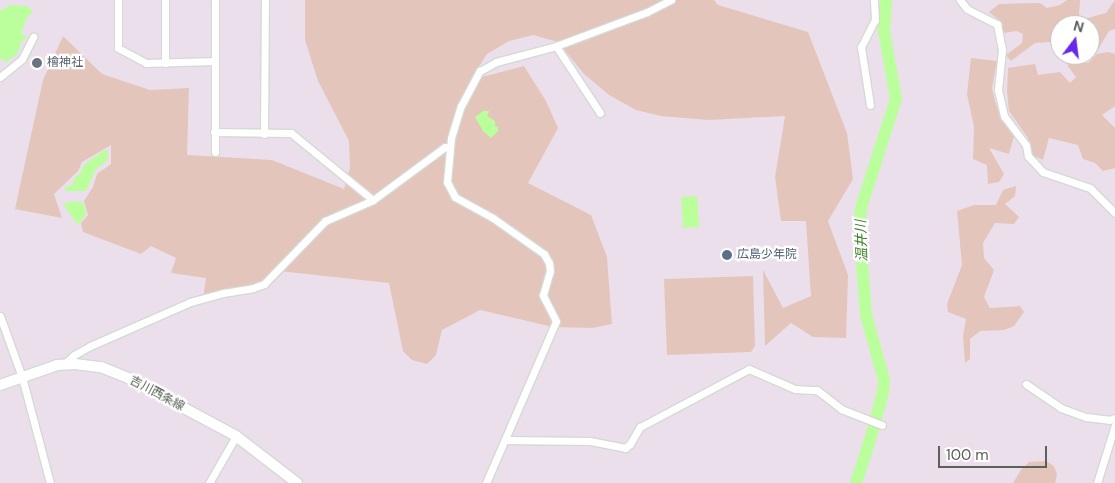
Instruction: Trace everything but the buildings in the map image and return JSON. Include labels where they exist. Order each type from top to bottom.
[{"type":"main road","name":"吉川西条線","points":[[0,384],[63,365],[101,368],[128,378],[236,436],[297,483]]},
{"type":"street","points":[[118,0],[118,48],[146,63],[215,61]]},
{"type":"street","points":[[165,62],[166,0]]},
{"type":"street","points":[[214,152],[216,0]]},
{"type":"street","points":[[264,134],[265,0]]},
{"type":"street","points":[[486,483],[556,321],[543,295],[550,270],[549,263],[544,254],[493,218],[455,197],[447,182],[450,148],[461,106],[480,71],[496,62],[556,46],[647,12],[671,0]]},
{"type":"street","points":[[870,105],[860,47],[874,20],[874,0]]},
{"type":"street","points":[[960,0],[967,9],[997,24],[1002,49],[998,90],[1004,116],[1026,145],[1028,156],[1042,172],[1090,188],[1115,213]]},
{"type":"street","points":[[0,78],[22,58],[33,37]]},
{"type":"street","points":[[556,46],[600,113]]},
{"type":"street","points":[[214,132],[291,133],[373,200]]},
{"type":"street","points":[[63,365],[74,355],[90,346],[190,302],[264,284],[325,221],[373,200],[445,147],[450,148]]},
{"type":"street","points":[[0,316],[22,377],[50,483]]},
{"type":"street","points":[[505,440],[590,441],[625,448],[630,444],[640,427],[749,369],[795,389],[817,390],[841,409],[882,425]]},
{"type":"street","points":[[1026,384],[1061,408],[1086,417],[1109,420],[1115,418]]},
{"type":"street","points":[[1097,483],[1115,425]]},
{"type":"street","points":[[209,483],[236,436]]},
{"type":"shaded area","points":[[305,0],[714,0],[718,5],[808,32],[847,133],[853,179],[828,221],[848,275],[846,338],[813,337],[791,323],[765,346],[763,270],[783,308],[811,296],[806,221],[781,221],[775,177],[785,116],[709,120],[661,116],[636,110],[609,95],[584,74],[558,42],[533,35],[509,41],[487,54],[470,80],[524,66],[546,101],[558,128],[528,183],[591,215],[607,257],[612,324],[592,328],[553,327],[480,310],[442,330],[436,355],[427,364],[412,360],[403,351],[389,283],[279,271],[257,286],[203,299],[206,278],[171,273],[176,258],[151,246],[141,254],[83,232],[81,223],[88,215],[84,201],[93,187],[97,174],[111,164],[111,145],[82,162],[78,171],[54,194],[62,218],[15,209],[43,80],[63,36],[102,74],[150,90],[189,88],[187,155],[272,160],[344,189],[350,168],[349,141],[318,81],[305,40]]},
{"type":"shaded area","points":[[1067,0],[1080,0],[1079,15],[1050,15],[1050,42],[1035,43],[1011,61],[1006,55],[1022,43],[1023,34],[1016,31],[1004,33],[1000,21],[989,12],[999,4],[1040,3],[1047,8],[1060,5]]},
{"type":"shaded area","points":[[1115,0],[1115,29],[1109,31],[1100,46],[1099,15],[1106,13]]},
{"type":"shaded area","points":[[11,5],[26,6],[31,9],[32,13],[28,16],[22,30],[22,35],[27,36],[26,39],[23,39],[17,54],[5,63],[4,59],[0,59],[0,11]]},
{"type":"shaded area","points":[[1108,52],[1115,54],[1115,106],[1102,115],[1115,128],[1115,168],[1103,171],[1095,163],[1083,159],[1078,145],[1049,138],[1043,160],[1032,155],[1028,138],[1009,111],[1007,91],[1008,68],[1035,64],[1038,75],[1060,72],[1070,83],[1076,77],[1067,65],[1100,65],[1100,53]]},
{"type":"shaded area","points":[[971,58],[997,61],[992,88],[1000,117],[1014,136],[1009,154],[989,148],[1004,174],[999,182],[988,184],[987,165],[973,159],[974,127],[967,94]]},
{"type":"shaded area","points":[[483,111],[489,111],[487,116],[495,121],[495,126],[498,127],[498,131],[491,138],[483,131],[475,117]]},
{"type":"shaded area","points":[[108,150],[108,160],[96,169],[86,191],[66,191],[64,188],[72,185],[84,165],[103,151]]},
{"type":"shaded area","points":[[1016,186],[1015,196],[1005,204],[1019,217],[1014,224],[995,223],[983,243],[984,258],[994,270],[984,297],[990,308],[1020,306],[1024,312],[1014,326],[1004,330],[980,331],[970,339],[970,359],[965,363],[963,336],[966,319],[948,312],[947,304],[962,265],[957,211],[974,205],[996,205],[1003,190]]},
{"type":"shaded area","points":[[697,196],[699,227],[683,228],[681,197]]},
{"type":"shaded area","points":[[76,201],[83,203],[86,211],[78,225],[63,204]]},
{"type":"shaded area","points":[[753,276],[755,346],[751,352],[667,355],[664,279]]},
{"type":"shaded area","points":[[1046,461],[1054,466],[1057,474],[1055,483],[1013,483],[1021,470],[1029,462]]},
{"type":"waterway","name":"温井川","points":[[856,483],[870,440],[883,392],[884,380],[866,315],[859,225],[861,208],[896,99],[884,31],[886,0]]},
{"type":"place","name":"檜神社","points":[[37,63]]},
{"type":"place","name":"広島少年院","points":[[727,255]]}]
